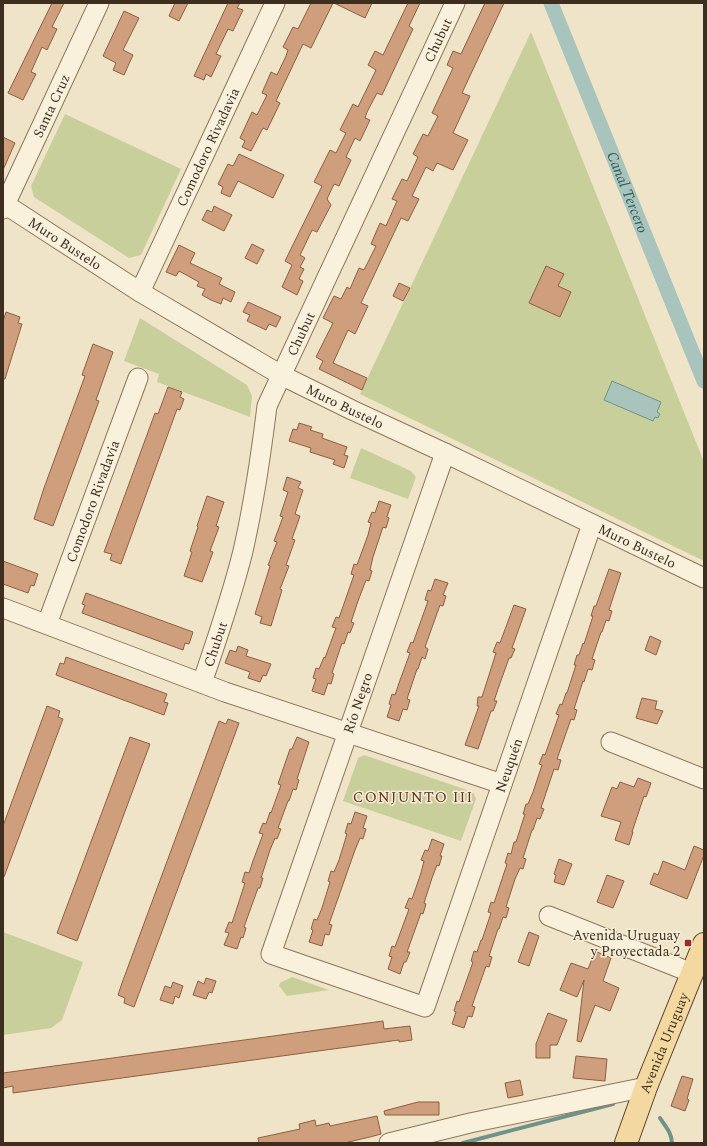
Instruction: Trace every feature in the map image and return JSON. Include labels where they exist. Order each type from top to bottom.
[{"type":"main road","name":"Avenida Uruguay","points":[[626,1143],[646,1087],[704,944]]},
{"type":"street","name":"Santa Cruz","points":[[4,206],[99,3]]},
{"type":"street","name":"Comodoro Rivadavia","points":[[140,292],[275,3]]},
{"type":"street","name":"Chubut","points":[[202,683],[225,614],[242,552],[258,475],[267,406],[454,3]]},
{"type":"street","name":"Muro Bustelo","points":[[4,206],[140,292],[281,375],[704,578]]},
{"type":"street","name":"Comodoro Rivadavia","points":[[47,624],[138,378]]},
{"type":"street","name":"Río Negro","points":[[425,1007],[271,954],[445,453]]},
{"type":"street","name":"Neuquén","points":[[425,1007],[592,524]]},
{"type":"street","points":[[3,608],[202,683],[502,784]]},
{"type":"street","points":[[611,742],[704,779]]},
{"type":"street","points":[[549,916],[692,973]]},
{"type":"street","points":[[389,1143],[470,1123],[646,1087]]},
{"type":"green space","points":[[531,32],[704,462],[704,561],[360,394]]},
{"type":"green space","points":[[65,114],[181,169],[141,255],[129,258],[34,197],[31,186]]},
{"type":"green space","points":[[140,318],[247,385],[252,396],[250,417],[157,382],[159,374],[124,361]]},
{"type":"green space","points":[[361,448],[411,471],[416,477],[408,499],[350,478]]},
{"type":"green space","points":[[364,755],[473,792],[476,799],[461,841],[343,801],[358,758]]},
{"type":"green space","points":[[3,932],[83,962],[62,1020],[51,1028],[3,1035]]},
{"type":"green space","points":[[292,977],[329,990],[287,996],[279,986],[280,983]]},
{"type":"water","points":[[612,381],[661,402],[657,412],[660,414],[658,418],[655,417],[653,421],[604,400]]},
{"type":"building","points":[[52,3],[64,3],[52,27],[57,29],[47,50],[42,47],[31,72],[36,74],[23,100],[8,93]]},
{"type":"building","points":[[175,3],[188,3],[179,21],[169,16]]},
{"type":"building","points":[[228,3],[240,3],[237,8],[243,10],[233,31],[228,29],[216,54],[221,56],[211,77],[206,74],[204,80],[194,76]]},
{"type":"building","points":[[311,3],[333,3],[311,48],[303,44],[276,101],[280,103],[267,130],[263,128],[251,151],[242,147],[245,141],[240,138],[252,112],[257,115],[267,95],[262,93],[271,72],[277,75],[288,50],[283,47],[293,27],[298,29]]},
{"type":"building","points":[[334,3],[372,3],[365,18]]},
{"type":"building","points":[[408,3],[420,3],[409,26],[413,29],[382,95],[377,93],[367,112],[365,118],[370,120],[360,141],[355,138],[346,157],[351,160],[339,186],[334,184],[327,199],[331,205],[317,232],[312,230],[300,255],[305,258],[300,267],[304,269],[299,279],[303,281],[297,295],[282,287],[292,265],[285,261],[322,186],[314,182],[330,150],[336,153],[346,133],[340,130],[353,104],[358,107],[376,70],[368,65],[375,51],[383,55]]},
{"type":"building","points":[[485,3],[504,3],[462,93],[470,96],[453,133],[468,140],[453,170],[437,163],[433,171],[426,167],[412,196],[419,199],[408,221],[401,218],[361,303],[368,306],[355,334],[348,330],[333,363],[367,378],[362,390],[319,369],[323,361],[316,357],[333,323],[323,318],[334,296],[341,299],[347,287],[350,289],[359,268],[364,270],[376,246],[371,244],[380,223],[386,226],[397,201],[392,199],[402,179],[407,181],[418,157],[413,154],[423,134],[428,136],[438,116],[432,113],[453,68],[447,65],[453,51],[461,54]]},
{"type":"building","points":[[124,11],[139,18],[123,50],[133,55],[124,75],[113,70],[116,63],[103,56]]},
{"type":"building","points":[[3,137],[15,143],[3,170]]},
{"type":"building","points":[[239,154],[284,175],[273,198],[238,181],[230,197],[221,193],[223,187],[218,184],[228,164],[233,166]]},
{"type":"building","points":[[214,206],[232,215],[224,231],[202,220],[207,210],[212,212]]},
{"type":"building","points":[[252,244],[264,250],[257,264],[245,258]]},
{"type":"building","points":[[179,245],[195,253],[190,263],[222,278],[219,284],[235,292],[231,302],[223,298],[221,304],[211,300],[202,295],[205,289],[197,286],[199,282],[179,271],[176,276],[166,272]]},
{"type":"building","points":[[546,266],[564,274],[558,286],[571,292],[560,317],[529,303]]},
{"type":"building","points":[[399,283],[410,288],[403,301],[393,296]]},
{"type":"building","points":[[248,302],[281,317],[276,327],[269,324],[266,330],[247,321],[250,315],[243,312]]},
{"type":"building","points":[[6,312],[20,317],[18,323],[22,324],[5,379],[3,379],[3,321]]},
{"type":"building","points":[[93,344],[113,352],[96,400],[99,401],[53,526],[34,519],[85,376],[82,375]]},
{"type":"building","points":[[168,387],[182,392],[180,397],[184,399],[180,410],[177,409],[121,564],[110,560],[112,554],[104,552],[155,413],[158,414]]},
{"type":"building","points":[[299,423],[312,427],[310,430],[323,434],[322,438],[347,447],[344,455],[348,456],[344,468],[333,464],[335,460],[310,452],[311,448],[289,441],[293,429],[297,430]]},
{"type":"building","points":[[287,477],[301,482],[298,488],[303,490],[295,514],[300,516],[292,539],[295,540],[286,565],[289,566],[280,589],[282,590],[271,626],[260,623],[262,617],[255,614],[270,566],[268,565],[277,542],[274,541],[283,517],[280,516],[288,492],[283,490]]},
{"type":"building","points":[[207,496],[224,502],[216,526],[219,527],[210,551],[213,552],[202,582],[184,576],[192,552],[190,551],[198,527],[197,526]]},
{"type":"building","points":[[379,501],[391,505],[387,517],[389,518],[386,528],[383,527],[373,557],[370,570],[372,571],[369,581],[366,580],[351,622],[354,623],[350,633],[348,632],[344,644],[342,643],[332,673],[334,674],[331,684],[328,683],[324,695],[312,691],[316,679],[313,678],[316,668],[319,669],[324,657],[325,658],[336,628],[332,627],[336,617],[339,618],[354,575],[351,574],[354,564],[357,565],[368,535],[371,523],[368,522],[372,512],[375,513]]},
{"type":"building","points":[[3,561],[38,574],[34,586],[31,585],[28,593],[3,584]]},
{"type":"building","points":[[609,569],[621,573],[609,610],[612,611],[609,621],[606,620],[601,632],[592,659],[595,660],[592,670],[588,669],[584,682],[583,681],[574,709],[577,710],[574,720],[571,719],[557,759],[561,760],[558,770],[554,769],[541,808],[544,809],[540,819],[537,818],[532,830],[523,858],[526,859],[523,869],[520,868],[515,879],[506,907],[509,908],[506,918],[503,917],[498,929],[489,956],[492,957],[489,967],[486,966],[472,1006],[475,1007],[472,1017],[468,1016],[464,1028],[452,1024],[456,1012],[454,1011],[457,1001],[459,1002],[473,962],[471,961],[474,951],[477,952],[482,940],[491,913],[488,912],[491,902],[494,903],[507,864],[505,863],[508,853],[511,854],[514,842],[516,842],[525,814],[523,814],[526,804],[528,804],[533,792],[542,765],[539,764],[543,754],[545,755],[559,715],[556,714],[567,693],[576,665],[574,665],[577,655],[579,655],[583,643],[584,644],[593,616],[591,616],[594,606],[596,606]]},
{"type":"building","points":[[435,579],[448,583],[443,595],[446,596],[443,606],[440,605],[425,647],[428,649],[425,659],[422,657],[417,669],[407,699],[410,700],[407,710],[403,709],[399,721],[387,717],[391,705],[389,704],[392,694],[395,695],[410,653],[407,652],[411,642],[413,643],[428,601],[425,600],[428,590],[431,591]]},
{"type":"building","points":[[86,593],[193,632],[189,644],[185,643],[183,650],[82,613],[85,605],[82,604]]},
{"type":"building","points":[[514,605],[526,609],[512,648],[515,649],[511,658],[509,658],[494,701],[497,701],[493,711],[491,711],[478,749],[465,745],[479,706],[477,706],[478,697],[482,697],[496,653],[493,652],[497,642],[500,643]]},
{"type":"building","points":[[650,636],[661,641],[656,655],[645,650]]},
{"type":"building","points":[[238,646],[248,650],[246,656],[271,664],[266,676],[263,675],[260,682],[248,678],[250,672],[225,663],[230,650],[236,652]]},
{"type":"building","points":[[66,657],[167,694],[164,702],[168,703],[164,715],[56,675],[60,663],[64,664]]},
{"type":"building","points":[[642,698],[657,701],[655,709],[663,711],[657,724],[636,718]]},
{"type":"building","points":[[47,706],[60,711],[58,717],[63,719],[3,877],[3,826]]},
{"type":"building","points":[[228,719],[239,723],[134,1007],[124,1003],[125,998],[118,995],[219,721],[226,724]]},
{"type":"building","points":[[130,737],[150,744],[77,941],[57,933]]},
{"type":"building","points":[[297,737],[309,742],[297,779],[299,780],[296,790],[293,789],[278,828],[281,829],[270,850],[261,878],[263,878],[260,888],[258,888],[244,927],[246,928],[243,938],[241,937],[237,949],[224,945],[229,933],[225,932],[229,922],[232,923],[245,883],[242,882],[245,872],[249,873],[263,834],[259,833],[263,823],[266,824],[270,812],[271,813],[281,785],[278,784],[290,749],[292,749]]},
{"type":"building","points":[[638,778],[651,783],[646,797],[644,796],[629,845],[615,840],[621,822],[601,816],[612,787],[617,789],[620,782],[634,787]]},
{"type":"building","points":[[355,812],[367,816],[363,828],[366,829],[363,839],[360,838],[355,850],[329,924],[332,925],[329,935],[325,934],[322,946],[309,942],[313,930],[311,929],[314,919],[317,920],[322,908],[330,882],[328,881],[331,871],[334,872],[339,860],[347,834],[345,833],[348,823],[351,824]]},
{"type":"building","points":[[432,839],[444,844],[440,856],[442,856],[439,866],[437,865],[432,878],[424,903],[426,904],[423,914],[421,913],[407,952],[410,952],[406,962],[404,962],[400,974],[388,969],[392,957],[389,956],[392,946],[395,947],[409,909],[405,908],[409,898],[412,899],[421,873],[424,861],[421,860],[425,850],[428,851]]},
{"type":"building","points":[[694,846],[704,850],[704,855],[687,899],[650,884],[654,873],[658,875],[663,861],[685,870]]},
{"type":"building","points":[[559,859],[572,864],[564,885],[554,882],[556,875],[554,874]]},
{"type":"building","points":[[607,875],[624,881],[613,908],[597,902]]},
{"type":"building","points":[[529,932],[539,936],[529,966],[518,962]]},
{"type":"building","points":[[595,951],[611,958],[603,981],[619,988],[610,1011],[595,1005],[581,1042],[577,1041],[584,980],[577,997],[560,990],[571,963],[588,969]]},
{"type":"building","points":[[206,978],[216,981],[212,993],[209,992],[206,999],[193,995],[198,981],[204,984]]},
{"type":"building","points":[[173,982],[183,986],[179,998],[175,996],[173,1004],[160,1000],[165,986],[171,988]]},
{"type":"building","points":[[548,1013],[567,1020],[557,1045],[550,1045],[550,1058],[536,1058],[536,1044]]},
{"type":"building","points":[[383,1021],[384,1029],[410,1026],[412,1040],[399,1042],[399,1040],[13,1093],[13,1086],[3,1088],[3,1073]]},
{"type":"building","points":[[576,1056],[607,1059],[605,1081],[573,1078]]},
{"type":"building","points":[[682,1076],[693,1079],[687,1099],[689,1100],[685,1111],[671,1106]]},
{"type":"building","points":[[520,1080],[523,1095],[508,1098],[505,1083]]},
{"type":"building","points":[[418,1102],[439,1102],[439,1115],[385,1115],[384,1111]]},
{"type":"building","points":[[377,1116],[381,1134],[344,1143],[259,1143],[258,1138],[300,1129],[299,1124],[315,1120],[316,1126],[329,1123],[330,1126]]},
{"type":"waterway","name":"Canal Tercero","points":[[551,3],[704,381]]},
{"type":"waterway","points":[[463,1143],[613,1104]]},
{"type":"waterway","points":[[660,1118],[670,1133],[672,1143]]},
{"type":"place","name":"Avenida Uruguay y Proyectada 2","points":[[688,943]]},
{"type":"district","name":"CONJUNTO III","points":[[413,797]]}]
